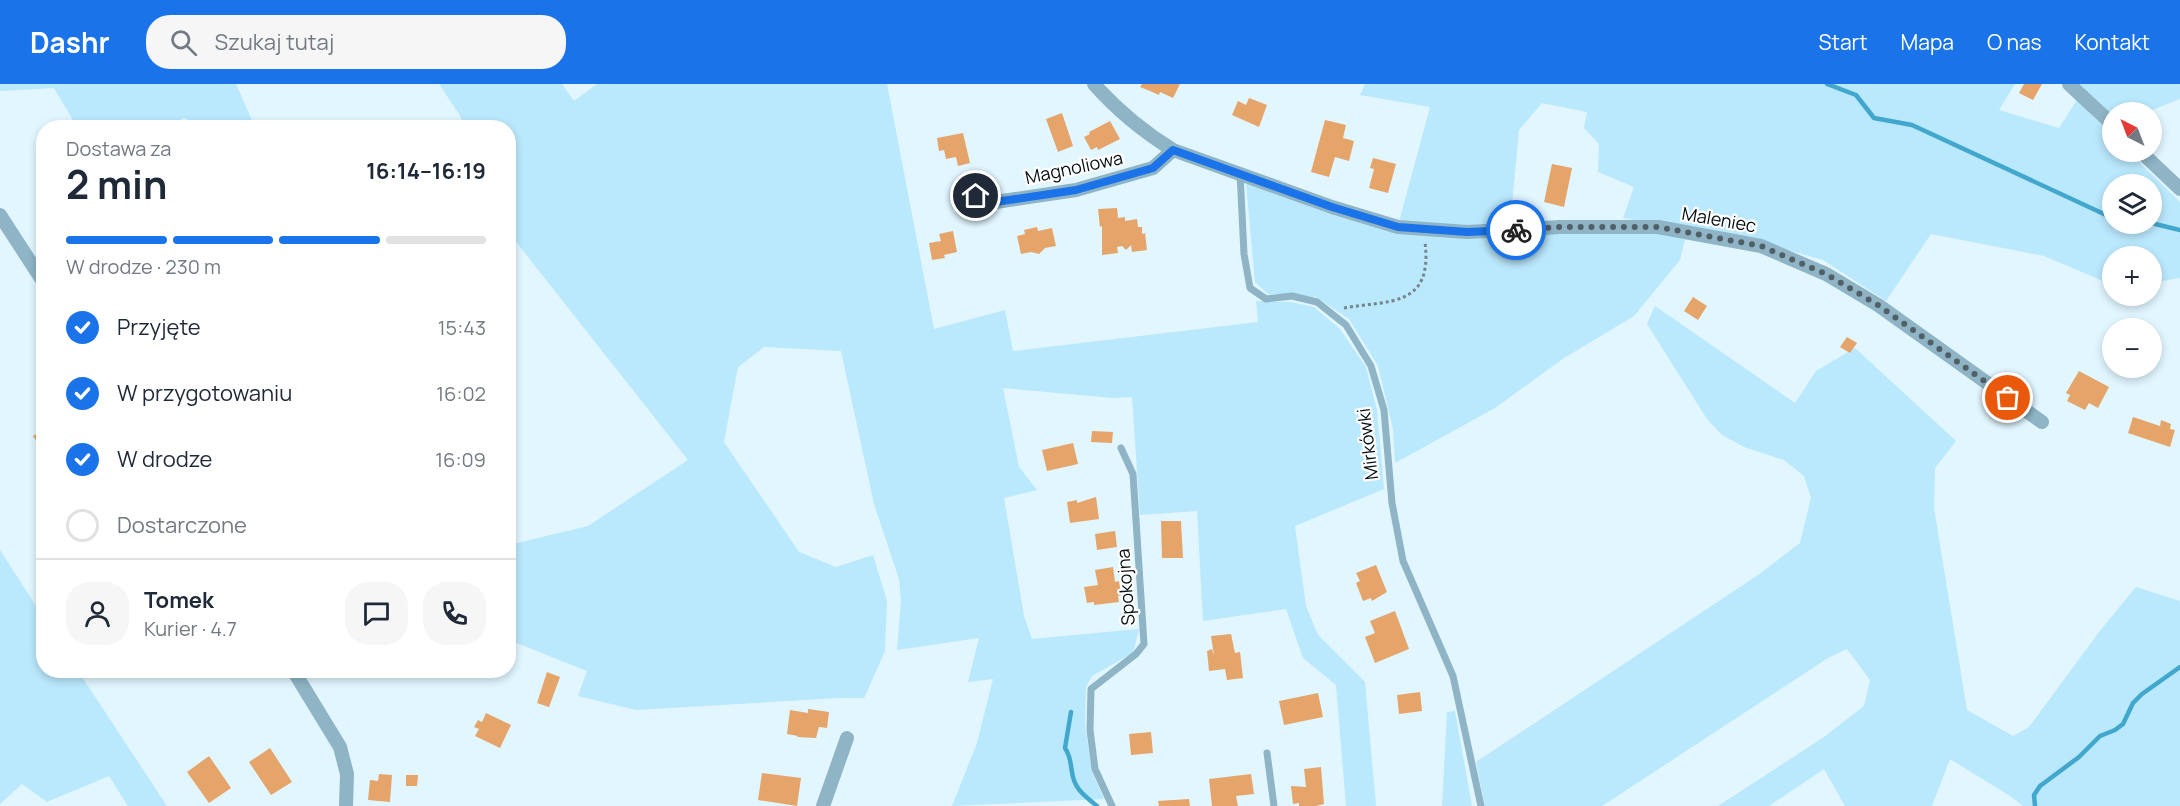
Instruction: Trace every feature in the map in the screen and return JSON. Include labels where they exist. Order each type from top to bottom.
[{"type":"street","points":[[1094,84],[1112,104],[1173,150],[1240,173]]},
{"type":"street","points":[[2069,84],[2102,115]]},
{"type":"street","name":"Magnoliowa","points":[[976,196],[989,203],[1076,190],[1153,168],[1173,150]]},
{"type":"street","points":[[2152,162],[2180,189]]},
{"type":"street","name":"Maleniec","points":[[1240,173],[1332,207],[1398,227],[1467,232],[1560,227],[1658,227],[1761,246],[1826,274],[1878,305],[2042,422]]},
{"type":"street","points":[[0,215],[36,271]]},
{"type":"street","points":[[298,678],[340,747],[348,774],[346,806]]},
{"type":"street","points":[[823,806],[847,738]]},
{"type":"lane","name":"Mirkówki","points":[[1240,173],[1245,254],[1250,288],[1266,299],[1292,296],[1317,302],[1346,325],[1371,366],[1384,410],[1392,503],[1403,561],[1453,676],[1481,806]]},
{"type":"lane","name":"Spokojna","points":[[1112,806],[1095,769],[1090,730],[1091,689],[1136,654],[1144,644],[1133,474],[1121,448]]},
{"type":"lane","points":[[1267,753],[1274,806]]},
{"type":"path","points":[[1329,311],[1392,302],[1412,293],[1424,274],[1426,254],[1423,229]]},
{"type":"shaded area","points":[[0,84],[236,84],[252,120],[189,120],[184,118],[180,120],[73,120],[54,88],[0,91]]},
{"type":"shaded area","points":[[439,84],[562,84],[574,101],[597,84],[887,84],[934,329],[1005,310],[1013,351],[1258,322],[1256,301],[1291,302],[1314,307],[1340,329],[1366,367],[1377,410],[1384,489],[1295,526],[1306,606],[1318,635],[1365,682],[1376,806],[1346,806],[1336,685],[1303,658],[1286,609],[1203,621],[1197,511],[1140,515],[1132,397],[1113,398],[1003,388],[1019,467],[1037,490],[1004,498],[1024,616],[1032,639],[1139,629],[1133,653],[1092,676],[1086,687],[1085,726],[1092,772],[1104,799],[952,806],[977,743],[993,679],[968,682],[979,638],[897,650],[901,601],[899,579],[874,504],[841,351],[764,347],[738,367],[724,442],[799,552],[836,567],[873,555],[887,601],[885,651],[864,698],[636,710],[578,696],[587,671],[516,643],[516,543],[588,526],[688,460],[517,243],[516,120],[462,120]]},
{"type":"shaded area","points":[[1365,84],[2015,84],[1999,110],[2059,128],[2077,100],[2102,125],[2102,162],[2139,162],[2151,174],[2102,174],[2102,234],[2162,234],[2162,184],[2180,202],[2180,278],[2162,281],[2162,246],[2102,246],[2102,280],[2044,256],[1931,234],[1886,301],[1823,260],[1742,237],[1623,218],[1634,187],[1598,172],[1599,144],[1584,128],[1587,112],[1542,103],[1519,130],[1510,226],[1399,222],[1430,107],[1360,95]]},
{"type":"shaded area","points":[[2078,84],[2180,84],[2180,99],[2162,106],[2162,102],[2102,102],[2102,107]]},
{"type":"shaded area","points":[[1246,183],[1335,215],[1523,232],[1647,231],[1685,239],[1680,260],[1634,316],[1564,358],[1495,408],[1395,463],[1393,429],[1378,366],[1349,319],[1316,297],[1268,294],[1255,282]]},
{"type":"shaded area","points":[[1655,306],[1795,403],[1816,371],[1855,348],[1956,441],[1935,468],[1934,508],[1967,710],[2013,736],[2029,727],[2099,632],[2136,587],[2180,601],[2180,806],[2023,806],[1950,759],[1932,806],[1845,806],[1824,769],[1769,806],[1718,806],[1824,737],[1864,706],[1870,680],[1847,649],[1828,658],[1602,806],[1485,806],[1476,762],[1758,575],[1800,543],[1811,498],[1804,476],[1784,460],[1744,447],[1722,435],[1707,419],[1647,324]]},
{"type":"shaded area","points":[[0,550],[36,606],[36,678],[83,678],[167,806],[128,806],[109,776],[47,802],[22,784],[0,804]]},
{"type":"shaded area","points":[[1455,711],[1472,806],[1442,806],[1447,712]]},
{"type":"building","points":[[1142,84],[1180,84],[1173,98],[1140,87]]},
{"type":"building","points":[[2024,84],[2042,84],[2033,100],[2019,93]]},
{"type":"building","points":[[1249,98],[1267,105],[1259,127],[1232,115],[1238,101],[1246,105]]},
{"type":"building","points":[[1062,113],[1073,146],[1058,152],[1046,119]]},
{"type":"building","points":[[1325,120],[1346,125],[1343,138],[1354,141],[1349,161],[1335,157],[1329,177],[1311,172]]},
{"type":"building","points":[[1110,121],[1120,139],[1098,150],[1097,147],[1091,150],[1084,137]]},
{"type":"building","points":[[963,133],[970,163],[958,166],[956,157],[946,159],[944,150],[939,151],[937,138]]},
{"type":"building","points":[[1373,158],[1396,164],[1388,193],[1369,188],[1374,169],[1370,168]]},
{"type":"building","points":[[1552,164],[1572,168],[1564,207],[1544,202]]},
{"type":"building","points":[[1117,208],[1118,218],[1125,217],[1125,221],[1137,219],[1138,227],[1142,227],[1142,234],[1145,233],[1147,250],[1132,252],[1131,245],[1126,250],[1122,246],[1117,247],[1118,253],[1102,255],[1102,226],[1100,227],[1098,209]]},
{"type":"building","points":[[1037,227],[1038,231],[1052,228],[1056,246],[1045,248],[1039,254],[1031,252],[1021,254],[1017,236],[1025,234],[1024,230]]},
{"type":"building","points":[[953,231],[957,252],[944,255],[945,258],[932,260],[929,243],[941,241],[939,234]]},
{"type":"building","points":[[1693,297],[1707,306],[1698,320],[1684,311]]},
{"type":"building","points":[[1847,337],[1857,343],[1850,353],[1840,347]]},
{"type":"building","points":[[2079,371],[2109,387],[2098,408],[2089,403],[2085,410],[2067,401],[2070,395],[2066,393]]},
{"type":"building","points":[[2133,417],[2160,426],[2161,420],[2171,424],[2170,429],[2175,430],[2170,447],[2128,433]]},
{"type":"building","points":[[1092,431],[1113,432],[1112,443],[1091,442]]},
{"type":"building","points":[[1073,443],[1078,464],[1047,471],[1042,450]]},
{"type":"building","points":[[1096,497],[1099,519],[1070,523],[1067,502],[1077,500],[1077,503]]},
{"type":"building","points":[[1161,521],[1181,521],[1183,558],[1162,558]]},
{"type":"building","points":[[1115,531],[1117,547],[1097,550],[1095,534]]},
{"type":"building","points":[[1376,565],[1387,592],[1372,601],[1371,598],[1363,601],[1356,583],[1360,581],[1356,573]]},
{"type":"building","points":[[1113,567],[1115,582],[1119,581],[1121,595],[1118,596],[1119,602],[1094,605],[1094,602],[1087,603],[1084,587],[1098,585],[1095,570]]},
{"type":"building","points":[[1395,611],[1409,649],[1375,663],[1365,637],[1375,633],[1370,621]]},
{"type":"building","points":[[1231,634],[1235,653],[1240,652],[1243,678],[1227,680],[1225,669],[1209,671],[1207,651],[1212,649],[1214,656],[1211,636]]},
{"type":"building","points":[[547,672],[560,677],[549,707],[537,703]]},
{"type":"building","points":[[1420,692],[1422,711],[1399,714],[1397,695]]},
{"type":"building","points":[[1318,693],[1323,717],[1284,725],[1279,701]]},
{"type":"building","points":[[808,709],[829,712],[827,728],[819,727],[816,738],[787,734],[790,710],[808,713]]},
{"type":"building","points":[[486,713],[511,725],[500,748],[475,736],[479,729],[474,727],[478,720],[482,722]]},
{"type":"building","points":[[1151,732],[1153,753],[1131,755],[1129,734]]},
{"type":"building","points":[[270,748],[292,782],[271,795],[249,762]]},
{"type":"building","points":[[209,756],[231,788],[209,803],[187,772]]},
{"type":"building","points":[[1321,767],[1324,804],[1299,806],[1299,803],[1293,804],[1291,786],[1306,787],[1304,769]]},
{"type":"building","points":[[762,773],[801,778],[797,806],[758,800]]},
{"type":"building","points":[[379,774],[392,775],[390,802],[368,800],[370,780],[378,781]]},
{"type":"building","points":[[1251,774],[1254,794],[1236,796],[1238,806],[1212,806],[1209,779]]},
{"type":"building","points":[[406,775],[418,775],[417,786],[406,786]]},
{"type":"building","points":[[1189,799],[1190,806],[1159,806],[1158,801]]},
{"type":"waterway","points":[[1827,84],[1856,95],[1874,118],[1912,125],[2102,213]]},
{"type":"waterway","points":[[2162,226],[2180,230]]},
{"type":"waterway","points":[[2035,806],[2034,795],[2040,786],[2079,757],[2100,736],[2123,724],[2133,703],[2180,667]]},
{"type":"waterway","points":[[1071,712],[1065,748],[1073,778],[1081,792],[1097,806]]},
{"type":"way so far","points":[[1516,230],[1560,227],[1658,227],[1761,246],[1826,274],[1878,305],[2008,398]]},
{"type":"route","points":[[976,196],[989,203],[1076,190],[1153,168],[1173,150],[1332,207],[1398,227],[1467,232],[1516,230]]}]
